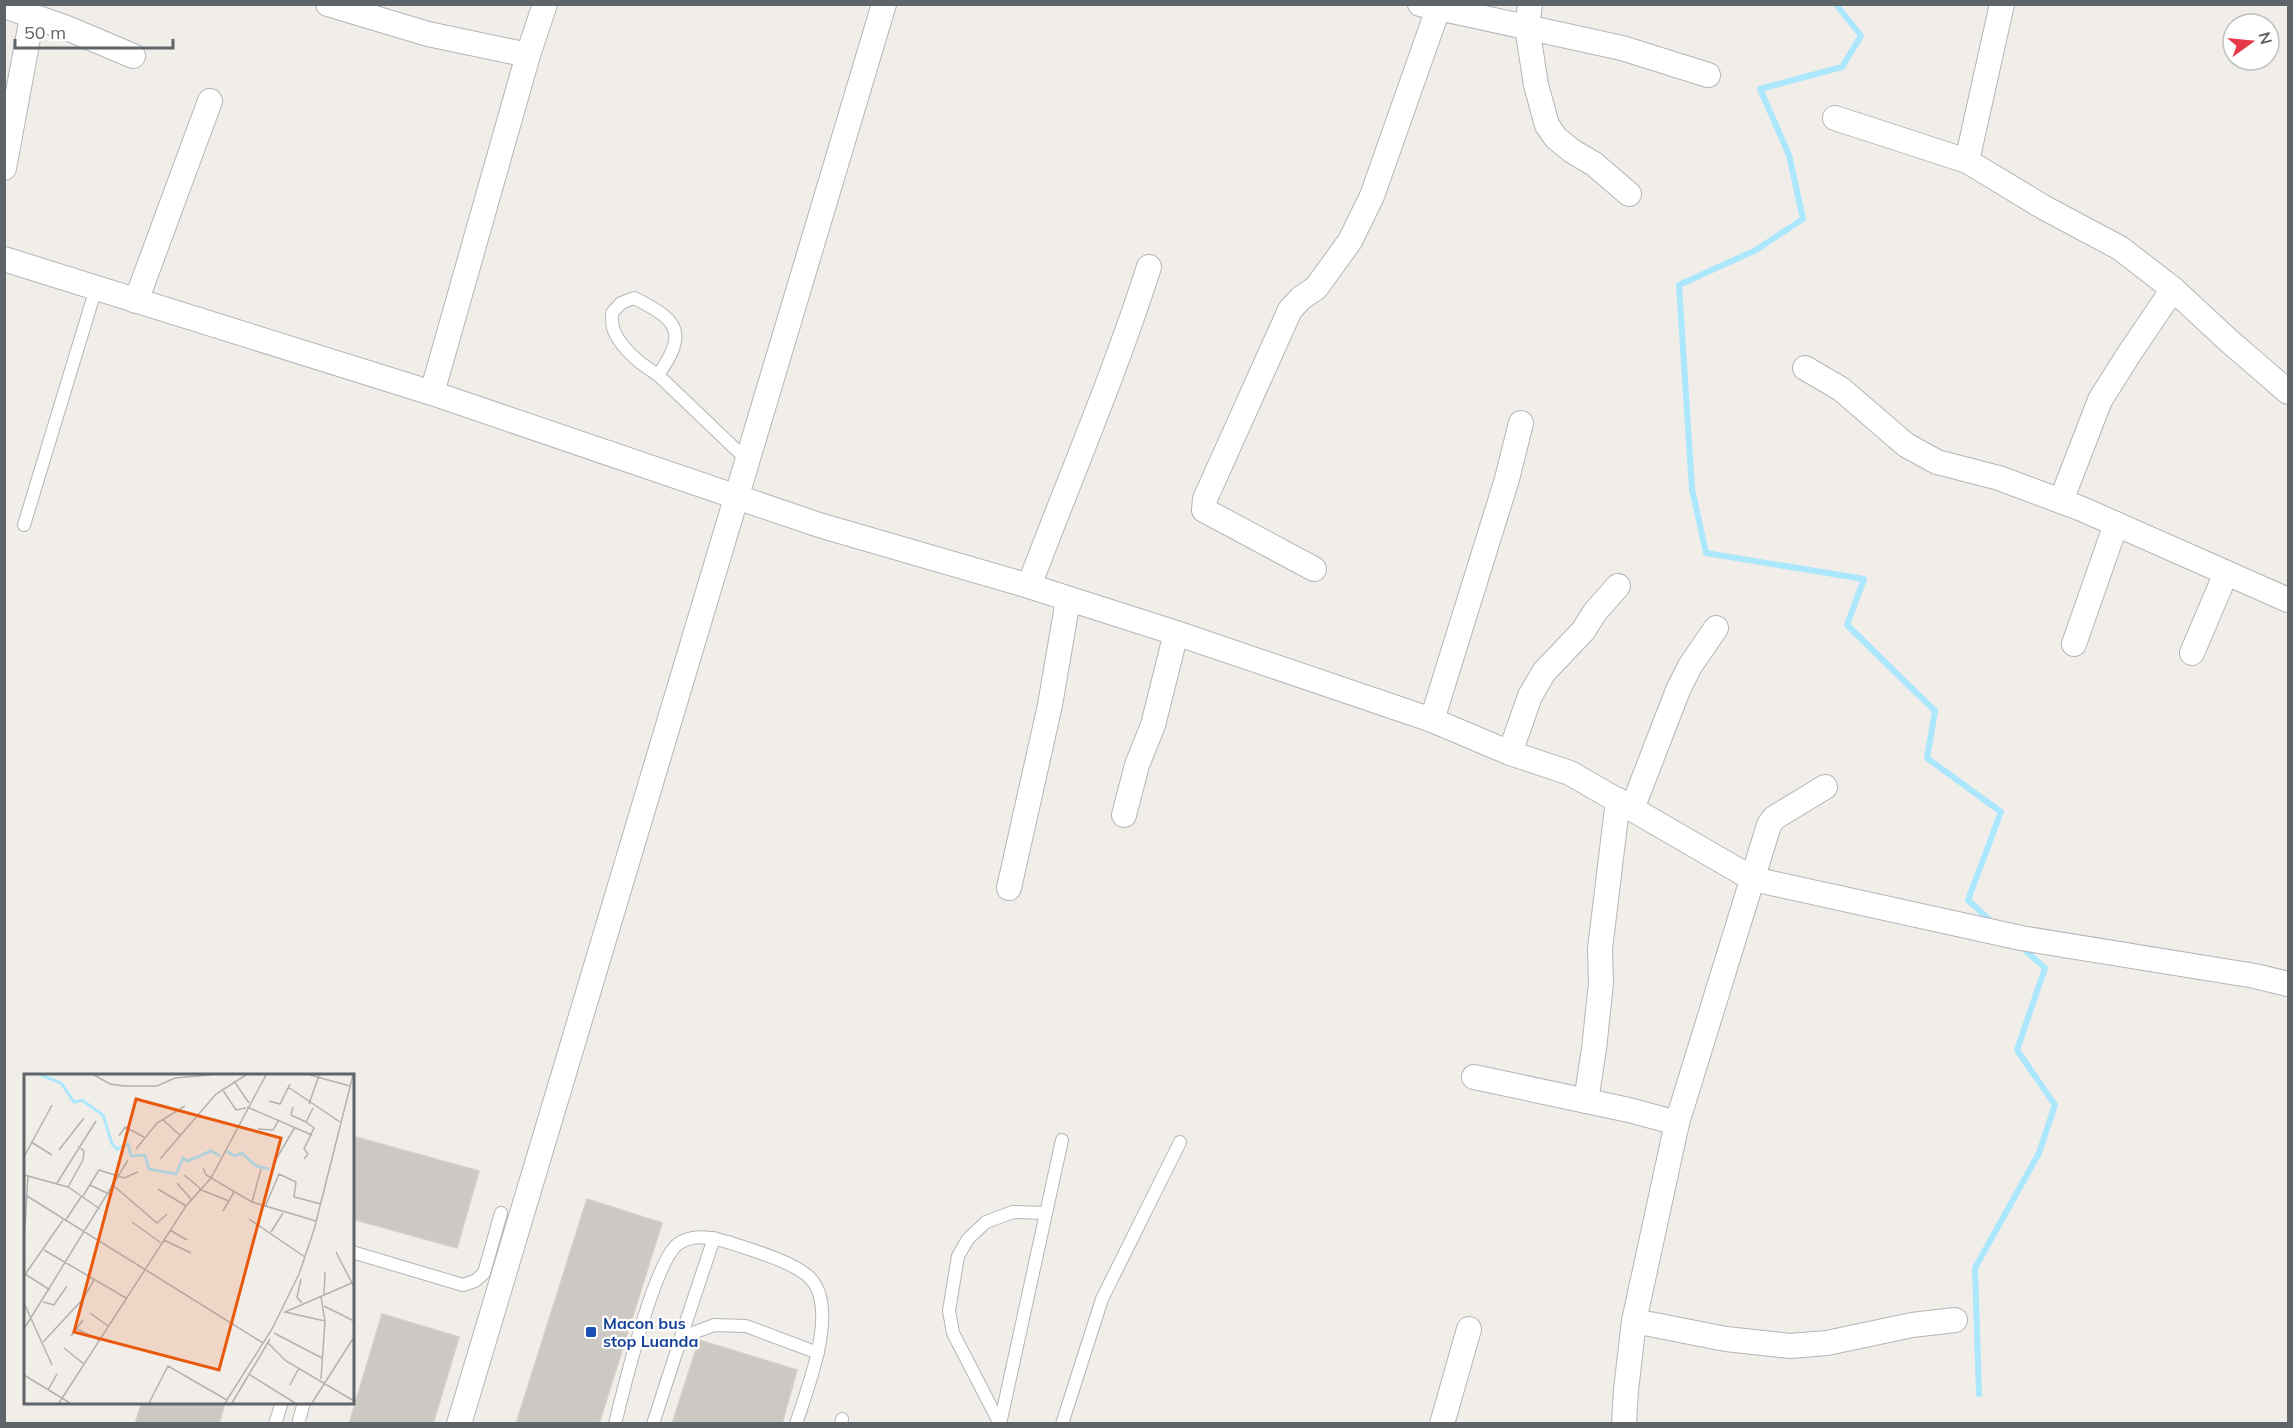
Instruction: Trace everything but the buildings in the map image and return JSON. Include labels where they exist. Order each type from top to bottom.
[{"type":"street","points":[[328,4],[428,34],[528,55]]},
{"type":"street","points":[[432,393],[528,55],[545,4]]},
{"type":"street","points":[[459,1424],[884,4]]},
{"type":"street","points":[[1967,161],[2002,4]]},
{"type":"street","points":[[4,6],[67,28],[133,56]]},
{"type":"street","points":[[1314,569],[1204,510],[1205,499],[1290,310],[1301,298],[1316,288],[1350,241],[1372,196],[1429,7],[1529,16],[1708,75]]},
{"type":"street","points":[[1529,16],[1536,85],[1547,124],[1556,138],[1594,164],[1629,194]]},
{"type":"street","points":[[4,168],[32,17]]},
{"type":"street","points":[[136,301],[210,101]]},
{"type":"street","points":[[1834,118],[1967,161],[2043,207],[2120,248],[2173,289],[2289,392]]},
{"type":"street","points":[[4,259],[432,393],[819,525],[1029,586],[1176,633],[1431,720],[1510,753],[1570,773],[1753,879],[2022,938],[2233,972],[2289,984]]},
{"type":"street","points":[[1029,586],[1108,385],[1149,267]]},
{"type":"street","points":[[2061,501],[2100,400],[2173,289]]},
{"type":"street","points":[[1805,368],[1841,389],[1906,445],[1937,462],[1999,478],[2061,501],[2289,600]]},
{"type":"street","points":[[1431,720],[1497,513],[1521,423]]},
{"type":"street","points":[[2074,644],[2116,524]]},
{"type":"street","points":[[2192,653],[2226,573]]},
{"type":"street","points":[[1510,753],[1530,696],[1544,672],[1618,586]]},
{"type":"street","points":[[1009,888],[1050,705],[1068,600]]},
{"type":"street","points":[[1586,1101],[1601,983],[1602,930],[1625,805],[1690,666],[1716,628]]},
{"type":"street","points":[[1124,815],[1137,765],[1153,725],[1176,633]]},
{"type":"street","points":[[1624,1424],[1634,1321],[1677,1123],[1769,825],[1774,818],[1825,787]]},
{"type":"street","points":[[1474,1077],[1677,1123]]},
{"type":"street","points":[[1634,1321],[1726,1339],[1790,1346],[1827,1343],[1912,1325],[1955,1320]]},
{"type":"street","points":[[1442,1424],[1469,1329]]},
{"type":"lane","points":[[24,525],[96,288]]},
{"type":"lane","points":[[658,375],[676,347],[676,333],[668,320],[651,307],[634,298],[621,303],[612,313],[614,329],[625,346],[747,460]]},
{"type":"lane","points":[[1000,1424],[1062,1140]]},
{"type":"lane","points":[[1062,1424],[1102,1299],[1180,1142]]},
{"type":"lane","points":[[1000,1424],[953,1333],[949,1311],[958,1256],[968,1239],[986,1222],[1013,1212],[1046,1213]]},
{"type":"lane","points":[[354,1253],[463,1285],[475,1281],[484,1273],[501,1213]]},
{"type":"lane","points":[[615,1424],[624,1385],[656,1281],[670,1253],[679,1243],[693,1238],[714,1238],[782,1261],[810,1278],[819,1294],[822,1310],[818,1353],[796,1424]]},
{"type":"lane","points":[[653,1424],[714,1238]]},
{"type":"lane","points":[[678,1347],[693,1333],[714,1325],[746,1326],[818,1353]]},
{"type":"lane","points":[[275,1424],[281,1404]]},
{"type":"lane","points":[[298,1424],[303,1404]]},
{"type":"waterway","points":[[1836,4],[1861,36],[1842,67],[1760,89],[1789,155],[1803,219],[1756,250],[1679,285],[1692,489],[1706,553],[1864,579],[1847,625],[1935,711],[1927,758],[2001,812],[1968,900],[1993,923]]},
{"type":"waterway","points":[[1979,1394],[1975,1268],[2039,1153],[2055,1105],[2017,1050],[2045,968],[2021,947]]},
{"type":"place","name":"Macon bus stop Luanda","points":[[591,1332]]}]
